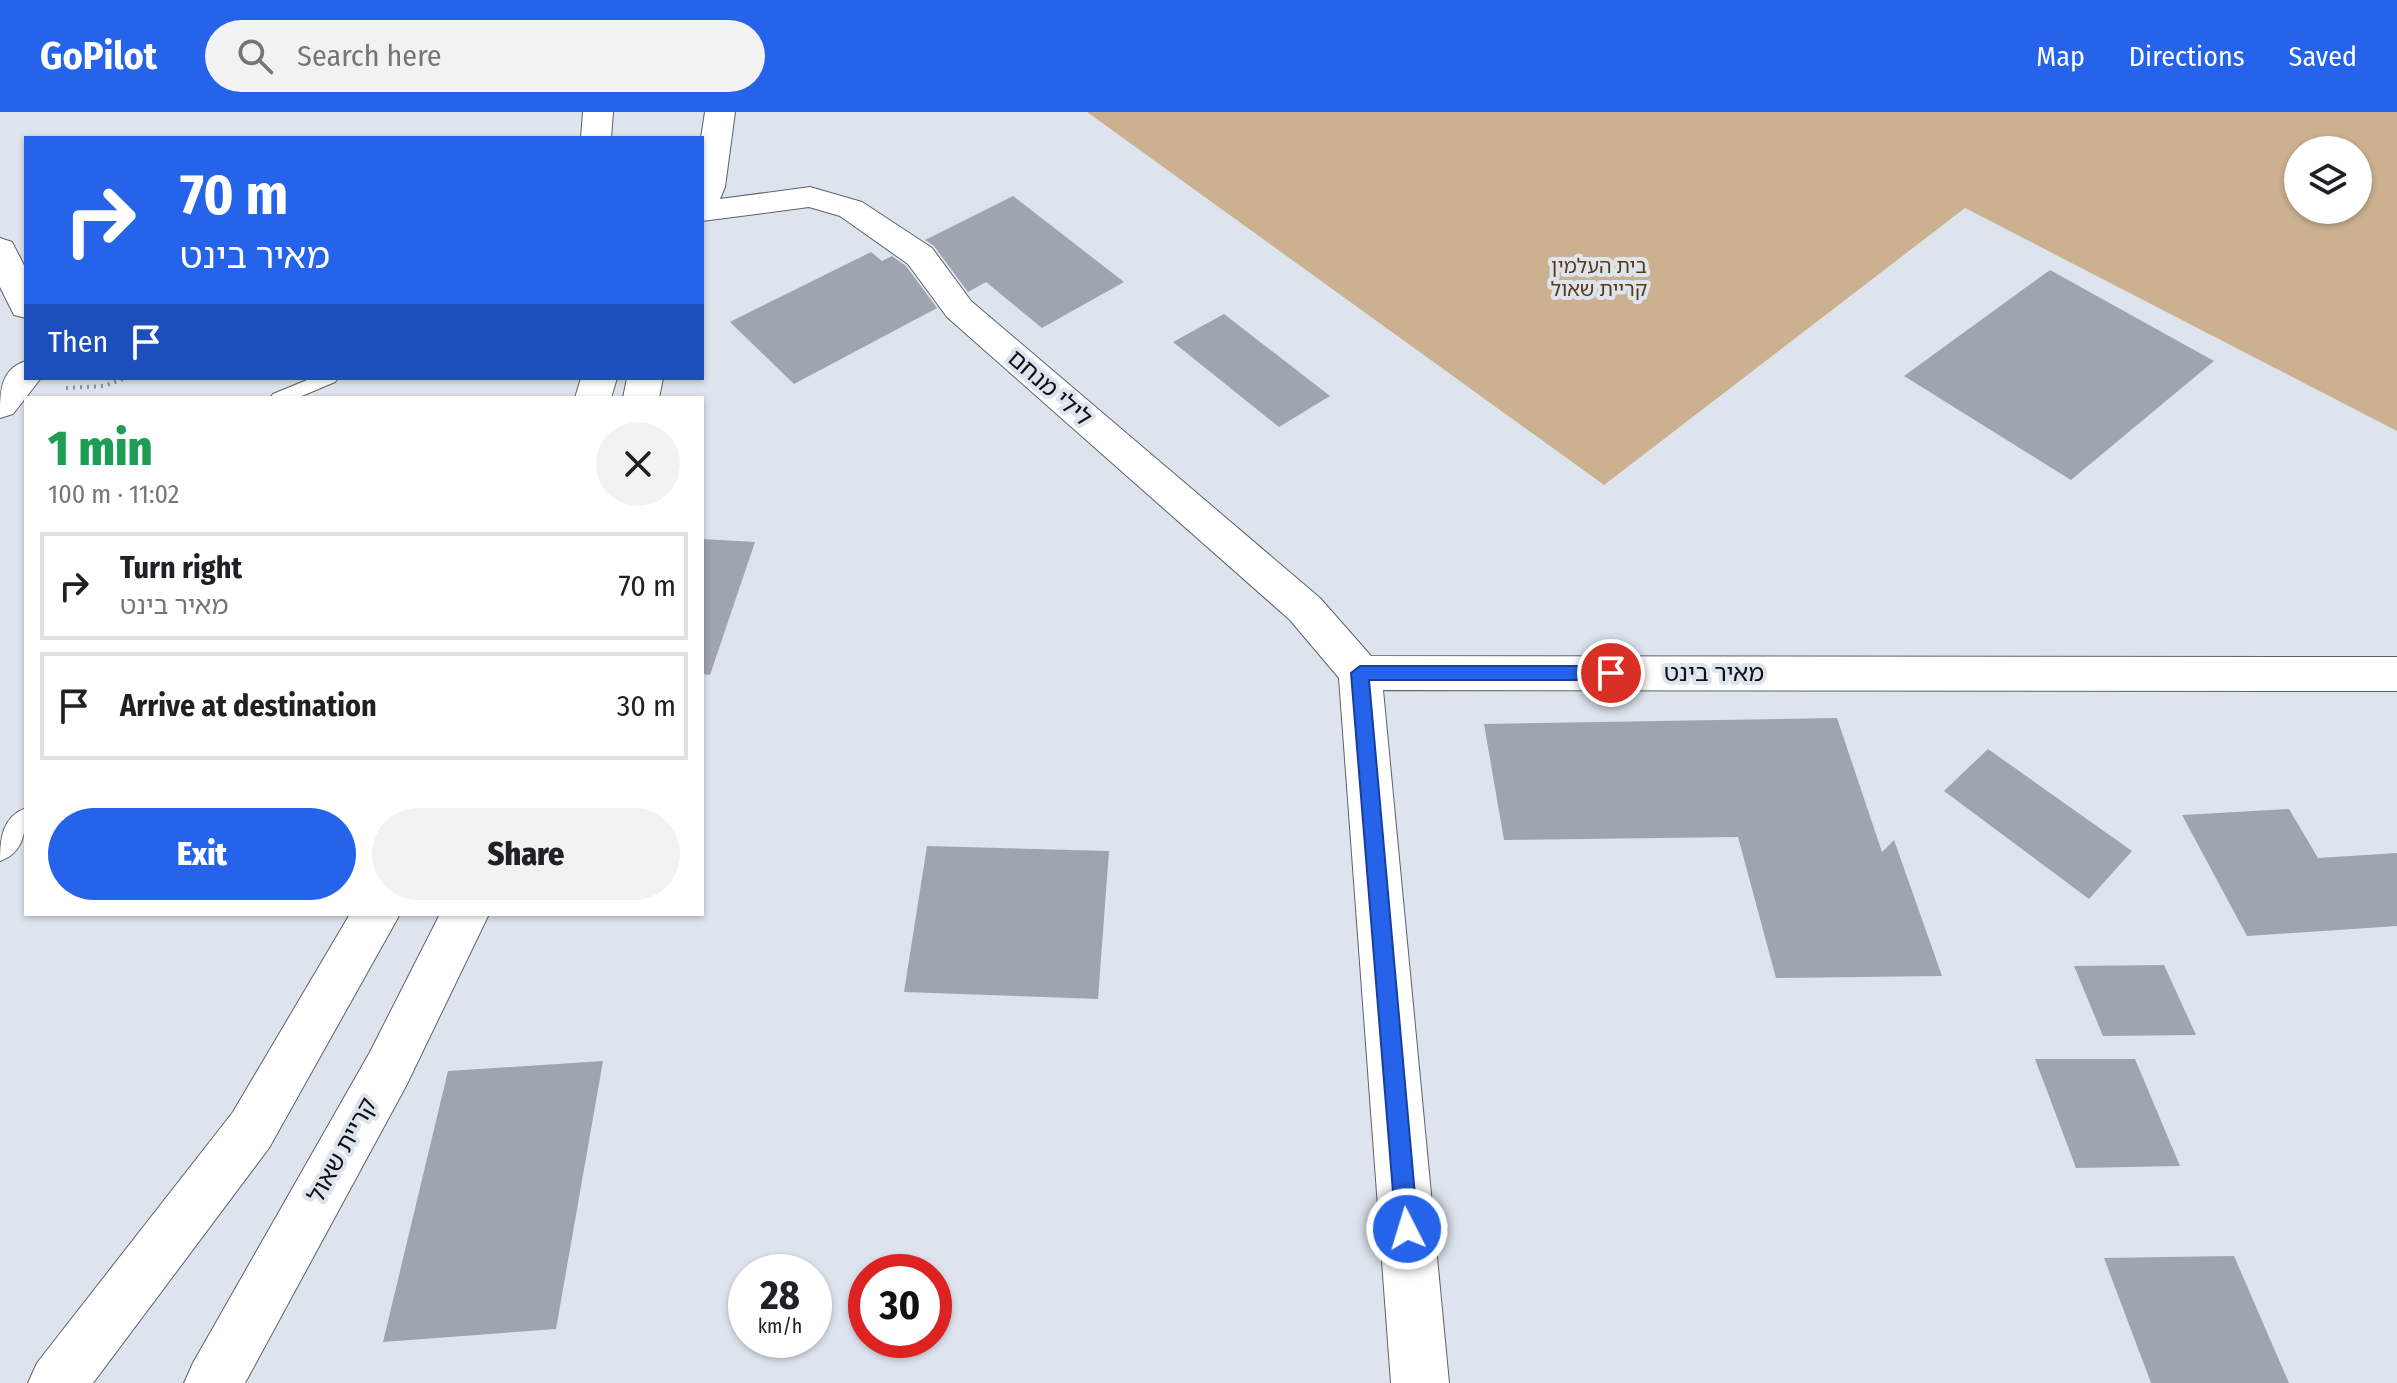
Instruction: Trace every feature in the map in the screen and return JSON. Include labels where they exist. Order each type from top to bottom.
[{"type":"street","points":[[596,136],[598,112]]},
{"type":"street","points":[[704,198],[709,187],[720,112]]},
{"type":"street","name":"לילי מנחם","points":[[704,211],[810,197],[851,209],[920,256],[959,309],[1305,609],[1360,673]]},
{"type":"street","points":[[0,249],[24,303]]},
{"type":"street","points":[[1360,673],[1420,1383]]},
{"type":"street","name":"מאיר בינט","points":[[1360,673],[2397,674]]},
{"type":"street","points":[[57,1383],[251,1130],[375,916]]},
{"type":"street","name":"קריית שאול","points":[[213,1383],[388,1069],[464,916]]},
{"type":"lane","points":[[284,396],[324,380]]},
{"type":"lane","points":[[0,851],[24,821]]},
{"type":"path","points":[[13,390],[104,386],[120,380]]},
{"type":"green space","name":"בית העלמין קריית שאול","points":[[1087,112],[2397,112],[2397,431],[1965,208],[1604,485]]},
{"type":"building","points":[[1013,196],[1124,282],[1042,328],[986,282],[968,292],[934,246],[925,240]]},
{"type":"building","points":[[871,252],[882,261],[892,256],[906,266],[937,308],[794,384],[730,322]]},
{"type":"building","points":[[2050,270],[2214,361],[2071,480],[1904,376]]},
{"type":"building","points":[[1224,314],[1330,396],[1279,427],[1173,342]]},
{"type":"building","points":[[704,539],[755,542],[710,675],[704,674]]},
{"type":"building","points":[[1837,718],[1882,852],[1894,840],[1942,976],[1776,978],[1738,837],[1504,840],[1484,724]]},
{"type":"building","points":[[1988,749],[2132,851],[2089,899],[1944,791]]},
{"type":"building","points":[[2289,809],[2318,858],[2397,853],[2397,926],[2247,936],[2182,815]]},
{"type":"building","points":[[927,846],[1109,851],[1098,999],[904,992]]},
{"type":"building","points":[[2164,965],[2196,1035],[2103,1036],[2074,966]]},
{"type":"building","points":[[2035,1059],[2135,1059],[2180,1166],[2076,1168]]},
{"type":"building","points":[[603,1061],[556,1329],[383,1342],[448,1071]]},
{"type":"building","points":[[2234,1256],[2289,1383],[2151,1383],[2104,1258]]},
{"type":"route","points":[[1407,1229],[1360,673],[1611,673]]}]
